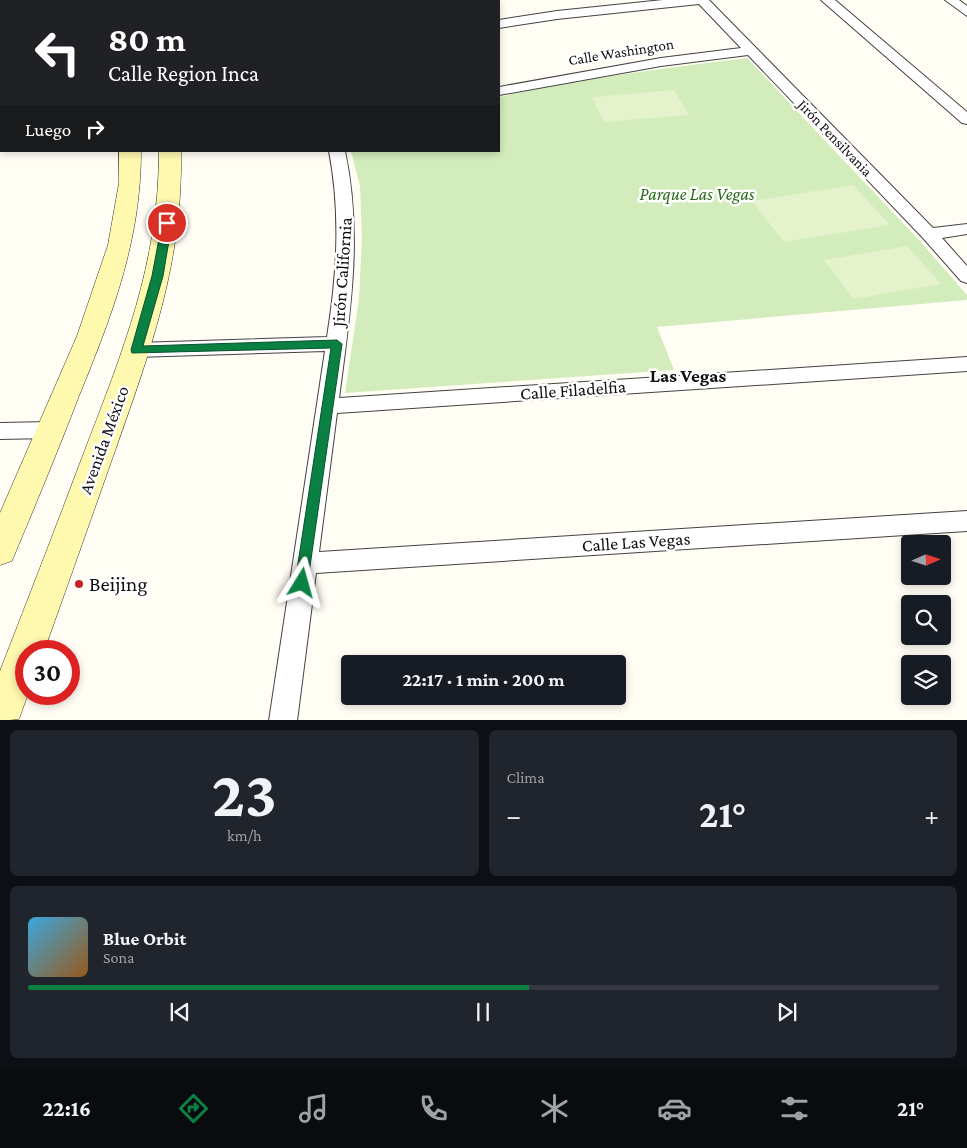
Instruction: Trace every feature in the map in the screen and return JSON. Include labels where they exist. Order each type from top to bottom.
[{"type":"main road","points":[[0,551],[110,282],[122,236],[132,178],[130,152]]},
{"type":"main road","name":"Avenida México","points":[[0,719],[136,350],[157,276],[167,223],[171,183],[170,152]]},
{"type":"street","points":[[504,23],[576,12],[700,0]]},
{"type":"street","name":"Jirón Pensilvania","points":[[700,0],[929,234],[967,277]]},
{"type":"street","points":[[827,0],[967,120]]},
{"type":"street","points":[[951,0],[967,12]]},
{"type":"street","name":"Calle Washington","points":[[500,91],[661,62],[750,50]]},
{"type":"street","name":"Jirón California","points":[[283,720],[345,280],[347,238],[345,187],[337,152]]},
{"type":"street","points":[[929,234],[967,228]]},
{"type":"street","points":[[136,350],[337,344]]},
{"type":"street","name":"Calle Filadelfia","points":[[328,406],[967,364]]},
{"type":"street","points":[[0,432],[51,430]]},
{"type":"street","name":"Calle Las Vegas","points":[[304,563],[967,521]]},
{"type":"green space","name":"Parque Las Vegas","points":[[747,58],[918,239],[967,295],[967,300],[657,327],[674,370],[345,393],[359,299],[362,237],[360,186],[351,152],[500,152],[500,97],[623,74]]},
{"type":"green space","points":[[674,90],[689,115],[604,122],[592,97]]},
{"type":"green space","points":[[853,185],[890,225],[784,242],[752,201]]},
{"type":"green space","points":[[907,246],[941,284],[854,299],[824,260]]},
{"type":"place","name":"Beijing","points":[[79,584]]},
{"type":"district","name":"Las Vegas","points":[[688,375]]},
{"type":"route","points":[[167,223],[157,276],[136,350],[337,344],[302,583]]}]
